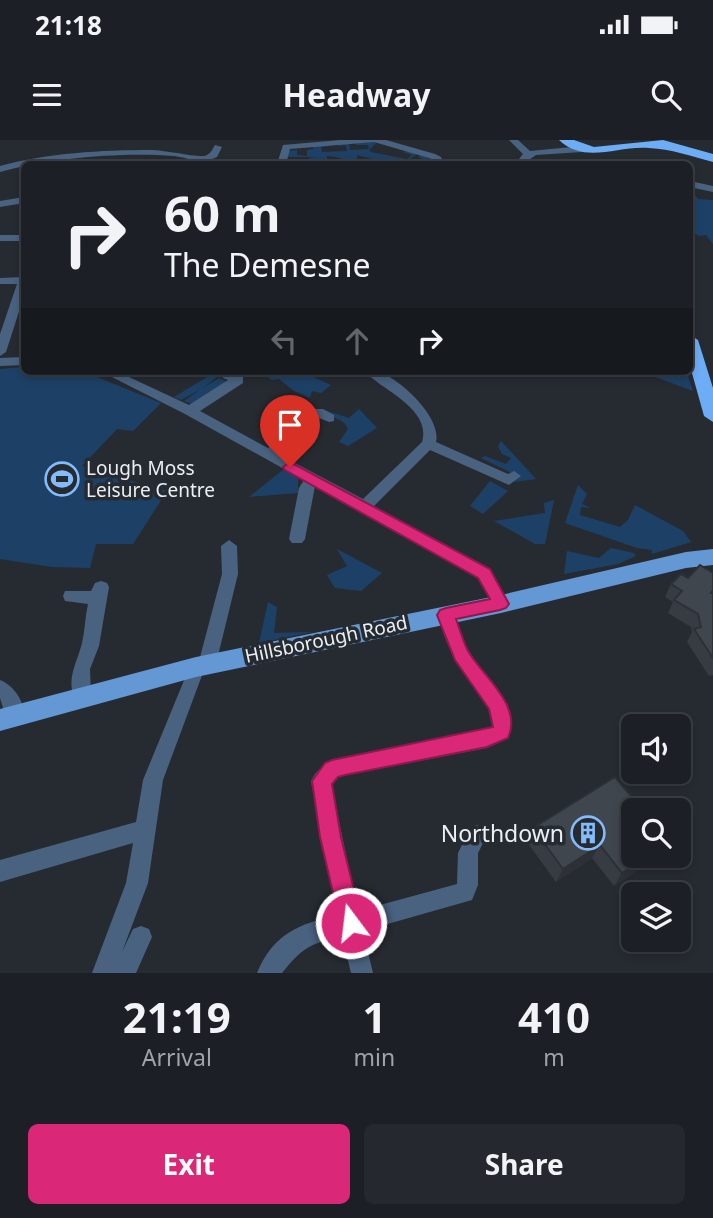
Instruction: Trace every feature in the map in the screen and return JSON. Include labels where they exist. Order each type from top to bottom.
[{"type":"highway","points":[[563,140],[585,149],[615,153],[641,144],[668,147]]},
{"type":"highway","points":[[648,140],[713,158]]},
{"type":"highway","points":[[693,349],[712,407]]},
{"type":"main road","name":"Hillsborough Road","points":[[654,567],[676,553],[713,542]]},
{"type":"main road","name":"Hillsborough Road","points":[[7,717],[201,666],[500,604],[654,567],[713,556]]},
{"type":"main road","points":[[686,560],[713,571]]},
{"type":"street","points":[[282,161],[284,149],[293,145],[374,140],[432,156],[438,161]]},
{"type":"street","points":[[513,140],[528,154]]},
{"type":"street","points":[[522,161],[528,154],[562,148],[563,140]]},
{"type":"street","points":[[210,161],[218,147]]},
{"type":"street","points":[[554,150],[585,149]]},
{"type":"street","points":[[47,161],[151,153],[174,153],[205,161]]},
{"type":"street","points":[[0,169],[21,163]]},
{"type":"street","points":[[693,185],[713,189]]},
{"type":"street","points":[[0,204],[21,200]]},
{"type":"street","points":[[0,238],[21,238]]},
{"type":"street","points":[[0,281],[21,280]]},
{"type":"street","points":[[0,352],[21,289]]},
{"type":"street","points":[[0,362],[21,361]]},
{"type":"street","points":[[114,375],[190,411],[484,573],[500,604]]},
{"type":"street","points":[[190,411],[238,380],[227,375]]},
{"type":"street","points":[[365,506],[428,444],[431,436],[429,423],[388,382],[376,375]]},
{"type":"street","points":[[268,455],[318,412],[329,418]]},
{"type":"street","points":[[428,444],[510,480]]},
{"type":"street","points":[[297,539],[306,488],[313,479]]},
{"type":"street","points":[[103,973],[137,883],[153,780],[201,666],[230,574],[229,546]]},
{"type":"street","points":[[71,596],[99,592],[92,612],[89,649],[78,671],[82,696]]},
{"type":"street","points":[[362,973],[321,788],[325,775],[332,769],[487,738],[501,732],[503,724],[498,706],[461,655],[446,615]]},
{"type":"street","points":[[0,688],[6,691],[10,698],[7,717]]},
{"type":"street","points":[[0,871],[144,830]]},
{"type":"street","points":[[268,973],[290,944],[305,934],[452,898],[464,892],[468,885],[465,859],[468,847],[477,835]]},
{"type":"street","points":[[124,973],[141,937]]},
{"type":"shaded area","points":[[378,141],[369,150],[371,152],[407,159],[412,155],[403,152],[417,154],[407,161],[373,161],[357,155],[357,161],[327,156],[327,160],[308,161],[309,158],[316,157],[288,157],[288,151],[297,150],[297,155],[307,156],[307,150],[313,149],[313,146],[329,144],[321,147],[322,152],[347,151],[346,145],[338,146],[338,143],[349,143],[350,150],[369,149],[368,145],[356,145],[356,142]]},
{"type":"shaded area","points":[[421,155],[433,160],[428,161],[418,157]]},
{"type":"shaded area","points":[[693,192],[698,199],[713,200],[713,244],[706,235],[699,236],[693,233]]},
{"type":"shaded area","name":"Lough Moss Leisure Centre","points":[[21,367],[21,375],[92,375],[161,403],[133,431],[117,429],[82,466],[167,491],[133,544],[96,544],[90,568],[52,567],[0,559],[0,369]]},
{"type":"shaded area","points":[[210,375],[218,376],[203,388],[219,378],[226,381],[192,404],[184,401],[201,389],[181,400],[174,397]]},
{"type":"shaded area","points":[[265,375],[309,375],[331,385],[321,393],[312,391],[310,398],[294,391],[279,379],[272,380]]},
{"type":"shaded area","points":[[650,375],[687,375],[693,391]]},
{"type":"shaded area","points":[[359,409],[377,428],[348,446],[339,442],[348,429],[345,423],[324,414],[327,411],[349,418]]},
{"type":"shaded area","points":[[501,441],[536,479],[514,482],[518,476],[481,458],[485,456],[506,464],[511,458],[502,454],[498,446]]},
{"type":"shaded area","points":[[284,469],[298,477],[298,493],[249,497]]},
{"type":"shaded area","points":[[490,481],[508,491],[483,514],[470,506]]},
{"type":"shaded area","points":[[578,485],[587,494],[582,504],[591,508],[581,507],[580,515],[620,527],[628,520],[635,505],[683,531],[691,542],[652,554],[652,550],[637,548],[565,523]]},
{"type":"shaded area","points":[[554,500],[545,544],[535,544],[494,521],[545,513],[544,503]]},
{"type":"shaded area","points":[[611,548],[634,553],[636,556],[618,564],[564,574],[567,551],[599,558]]},
{"type":"shaded area","points":[[337,549],[382,573],[361,591],[335,588],[327,575],[347,566]]},
{"type":"shaded area","points":[[268,602],[277,607],[274,633],[312,632],[259,643]]},
{"type":"building","points":[[700,565],[713,573],[713,658],[694,629],[701,627],[698,614],[674,600],[682,591],[671,584],[681,574],[688,578]]},
{"type":"building","name":"Northdown","points":[[615,777],[633,798],[621,798],[621,868],[630,868],[622,873],[600,845],[563,869],[533,828]]},
{"type":"place","name":"Lough Moss Leisure Centre","points":[[62,479]]},
{"type":"place","name":"Northdown","points":[[588,833]]},
{"type":"route","points":[[290,467],[484,573],[500,604],[446,615],[461,655],[498,706],[503,724],[501,732],[487,738],[332,769],[321,781],[341,886],[351,923]]}]
